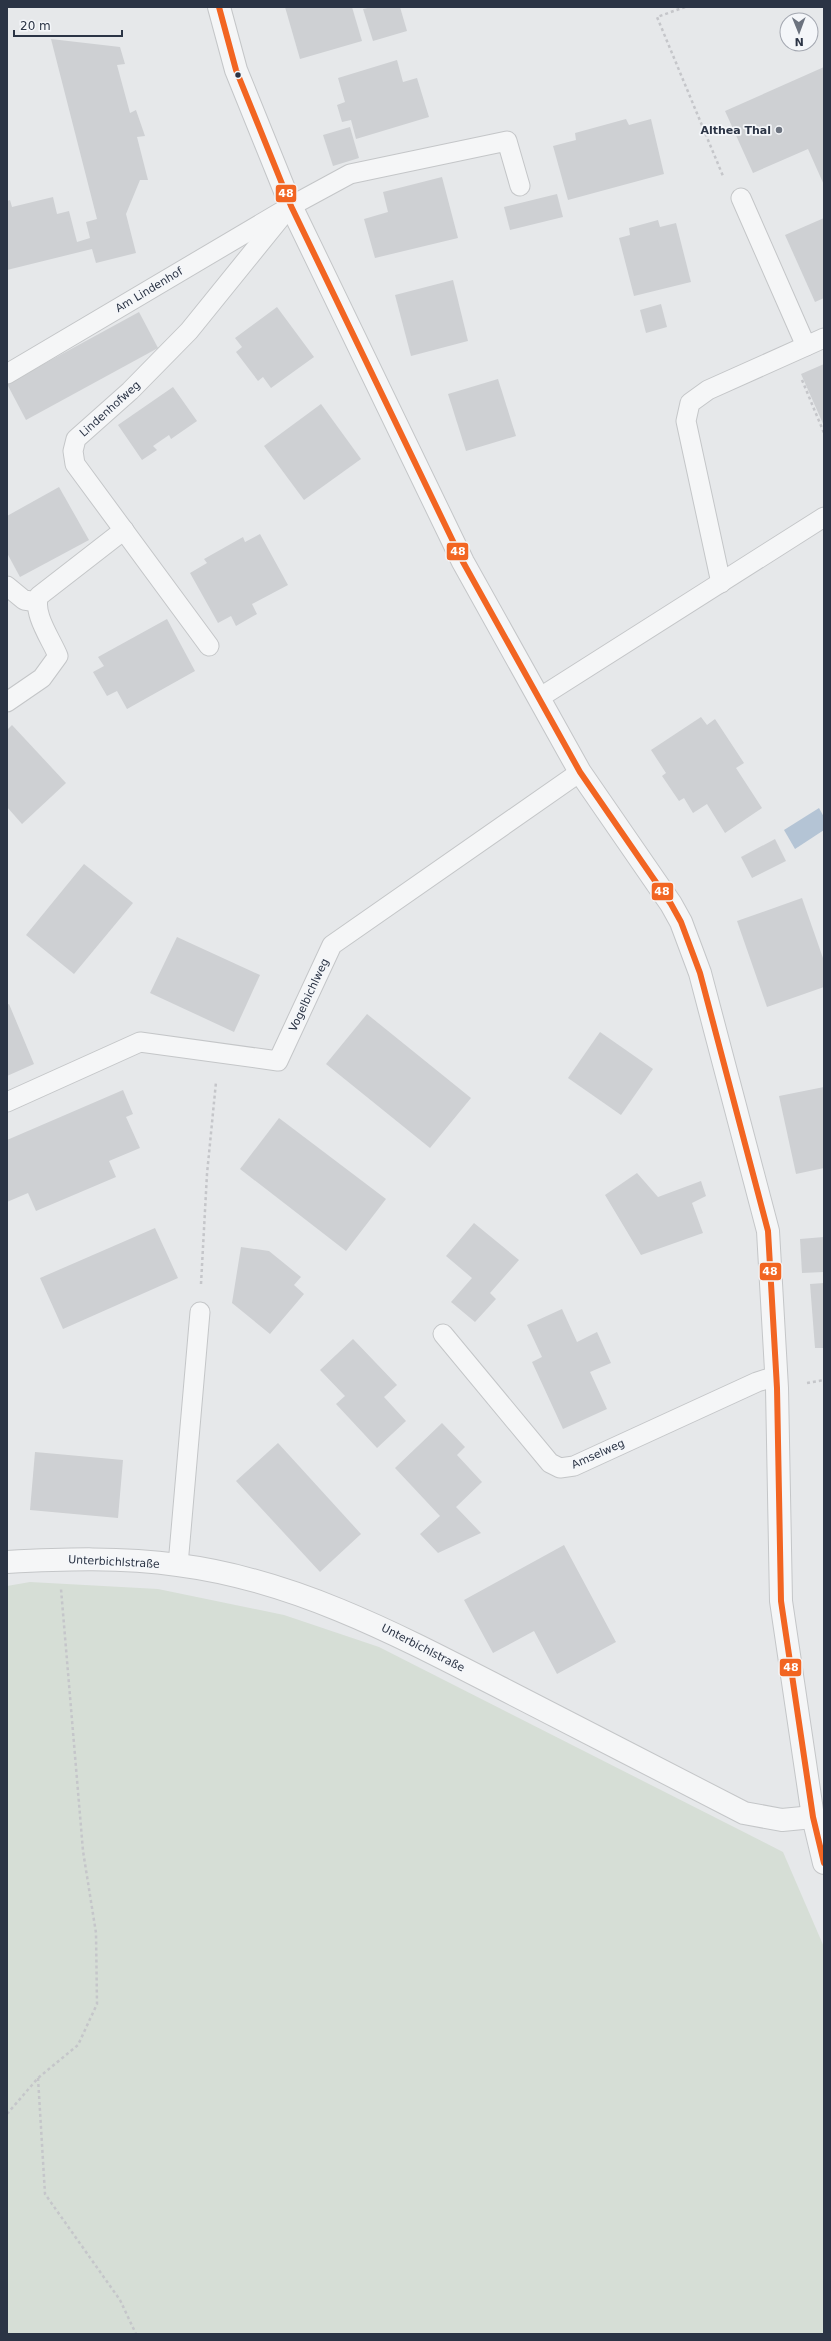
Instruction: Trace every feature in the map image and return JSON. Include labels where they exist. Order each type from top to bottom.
[{"type":"street","points":[[219,7],[236,70],[291,206],[463,562],[580,772],[671,904],[681,922],[700,973],[768,1231],[776,1376],[781,1601],[813,1817],[824,1863]]},
{"type":"street","name":"Unterbichlstraße","points":[[7,1562],[58,1559],[178,1565],[254,1581],[319,1602],[388,1629],[744,1813],[782,1820],[813,1817]]},
{"type":"lane","name":"Am Lindenhof","points":[[7,374],[291,206],[350,174],[507,141],[520,186]]},
{"type":"lane","points":[[740,198],[798,350]]},
{"type":"lane","name":"Lindenhofweg","points":[[209,646],[75,464],[73,451],[76,439],[130,391],[189,331],[291,206]]},
{"type":"lane","points":[[720,583],[686,421],[690,403],[708,390],[824,338]]},
{"type":"lane","points":[[539,698],[824,517]]},
{"type":"lane","points":[[7,702],[42,678],[58,656],[51,638],[41,622],[37,602],[39,596],[124,530]]},
{"type":"lane","points":[[7,586],[24,600],[37,602]]},
{"type":"lane","name":"Vogelbichlweg","points":[[7,1102],[140,1042],[278,1061],[332,945],[580,772]]},
{"type":"lane","points":[[178,1565],[200,1312]]},
{"type":"lane","name":"Amselweg","points":[[442,1334],[550,1463],[560,1468],[574,1466],[757,1382],[776,1376]]},
{"type":"path","points":[[685,7],[657,17],[728,190],[740,198]]},
{"type":"path","points":[[798,350],[824,433]]},
{"type":"path","points":[[200,1312],[207,1174],[219,1054]]},
{"type":"path","points":[[7,2114],[38,2078],[78,2045],[97,2004],[96,1933],[83,1851],[66,1628],[58,1559]]},
{"type":"path","points":[[38,2078],[45,2194],[120,2300],[136,2334]]},
{"type":"shaded area","points":[[30,1582],[158,1589],[284,1615],[379,1647],[783,1852],[824,1947],[824,2334],[7,2334],[7,1586]]},
{"type":"water","points":[[819,808],[824,817],[824,830],[795,849],[784,830]]},
{"type":"building","points":[[285,7],[352,7],[362,41],[300,59]]},
{"type":"building","points":[[372,7],[400,7],[407,31],[373,41],[363,9]]},
{"type":"building","points":[[51,39],[120,47],[125,64],[117,65],[130,113],[136,110],[145,136],[137,137],[148,180],[140,180],[126,214],[136,253],[96,263],[92,249],[7,270],[7,201],[10,200],[12,207],[53,197],[57,214],[69,211],[77,242],[90,238],[86,222],[97,219]]},
{"type":"building","points":[[397,60],[403,82],[417,78],[429,117],[356,139],[351,120],[342,122],[337,105],[345,102],[338,78]]},
{"type":"building","name":"Althea Thal","points":[[824,67],[824,185],[808,149],[753,173],[725,111]]},
{"type":"building","points":[[626,119],[629,125],[651,119],[664,174],[568,200],[553,146],[576,140],[575,133]]},
{"type":"building","points":[[350,127],[359,158],[333,166],[323,135]]},
{"type":"building","points":[[442,177],[458,238],[375,258],[364,219],[388,212],[383,192]]},
{"type":"building","points":[[557,194],[563,217],[510,230],[504,207]]},
{"type":"building","points":[[824,218],[824,298],[815,302],[785,235]]},
{"type":"building","points":[[658,220],[660,227],[676,223],[691,282],[634,296],[619,238],[630,235],[629,228]]},
{"type":"building","points":[[453,280],[468,341],[411,356],[395,295]]},
{"type":"building","points":[[661,304],[667,327],[646,333],[640,310]]},
{"type":"building","points":[[277,307],[314,357],[271,388],[263,377],[258,381],[236,352],[242,347],[235,338]]},
{"type":"building","points":[[139,312],[158,348],[26,420],[7,384]]},
{"type":"building","points":[[824,364],[824,426],[801,374]]},
{"type":"building","points":[[498,379],[516,436],[466,451],[448,394]]},
{"type":"building","points":[[173,387],[197,421],[171,439],[169,435],[153,446],[157,450],[142,460],[118,425]]},
{"type":"building","points":[[321,404],[361,459],[304,500],[264,446]]},
{"type":"building","points":[[59,487],[89,540],[20,577],[7,553],[7,516]]},
{"type":"building","points":[[260,534],[288,585],[252,604],[257,614],[236,626],[231,616],[218,623],[190,573],[207,563],[204,559],[243,537],[245,542]]},
{"type":"building","points":[[167,619],[195,671],[127,709],[117,691],[107,696],[93,672],[104,666],[98,657]]},
{"type":"building","points":[[701,717],[707,725],[715,719],[744,763],[736,768],[762,808],[725,833],[707,804],[693,813],[684,798],[679,801],[662,776],[666,773],[651,750]]},
{"type":"building","points":[[12,725],[66,783],[22,824],[7,807],[7,730]]},
{"type":"building","points":[[775,839],[786,861],[752,878],[741,857]]},
{"type":"building","points":[[84,864],[133,903],[74,974],[26,935]]},
{"type":"building","points":[[802,898],[824,961],[824,987],[767,1007],[737,921]]},
{"type":"building","points":[[177,937],[260,975],[234,1032],[150,993]]},
{"type":"building","points":[[9,1004],[34,1064],[7,1076],[7,1005]]},
{"type":"building","points":[[367,1014],[471,1098],[430,1148],[326,1064]]},
{"type":"building","points":[[600,1032],[653,1069],[621,1115],[568,1078]]},
{"type":"building","points":[[824,1087],[824,1168],[796,1174],[779,1096]]},
{"type":"building","points":[[123,1090],[133,1114],[126,1117],[140,1148],[109,1161],[116,1177],[36,1211],[28,1193],[7,1202],[7,1140]]},
{"type":"building","points":[[279,1118],[386,1199],[346,1251],[240,1169]]},
{"type":"building","points":[[637,1173],[658,1197],[701,1181],[706,1196],[692,1203],[703,1233],[641,1255],[605,1195]]},
{"type":"building","points":[[474,1223],[519,1260],[490,1293],[496,1299],[475,1322],[451,1302],[472,1278],[446,1256]]},
{"type":"building","points":[[155,1228],[178,1278],[63,1329],[40,1278]]},
{"type":"building","points":[[824,1237],[824,1272],[802,1273],[800,1239]]},
{"type":"building","points":[[241,1247],[269,1251],[301,1277],[294,1285],[304,1294],[270,1334],[232,1303]]},
{"type":"building","points":[[824,1283],[824,1348],[815,1348],[810,1284]]},
{"type":"building","points":[[562,1309],[577,1342],[597,1332],[611,1363],[590,1372],[607,1409],[563,1429],[532,1362],[542,1357],[527,1325]]},
{"type":"building","points":[[353,1339],[397,1385],[384,1397],[406,1421],[377,1448],[336,1404],[345,1396],[320,1370]]},
{"type":"building","points":[[442,1423],[465,1447],[457,1455],[482,1482],[456,1507],[481,1533],[438,1553],[420,1534],[440,1516],[395,1468]]},
{"type":"building","points":[[278,1443],[361,1534],[320,1572],[236,1481]]},
{"type":"building","points":[[35,1452],[123,1460],[118,1518],[30,1510]]},
{"type":"building","points":[[564,1545],[616,1642],[557,1674],[534,1631],[493,1653],[464,1600]]},
{"type":"transit line","name":"48","points":[[219,7],[236,70],[291,206],[463,562],[580,772],[671,904],[681,922],[700,973],[768,1231],[777,1388],[781,1601],[813,1817],[824,1863]]},
{"type":"place","name":"Althea Thal","points":[[779,130]]}]
